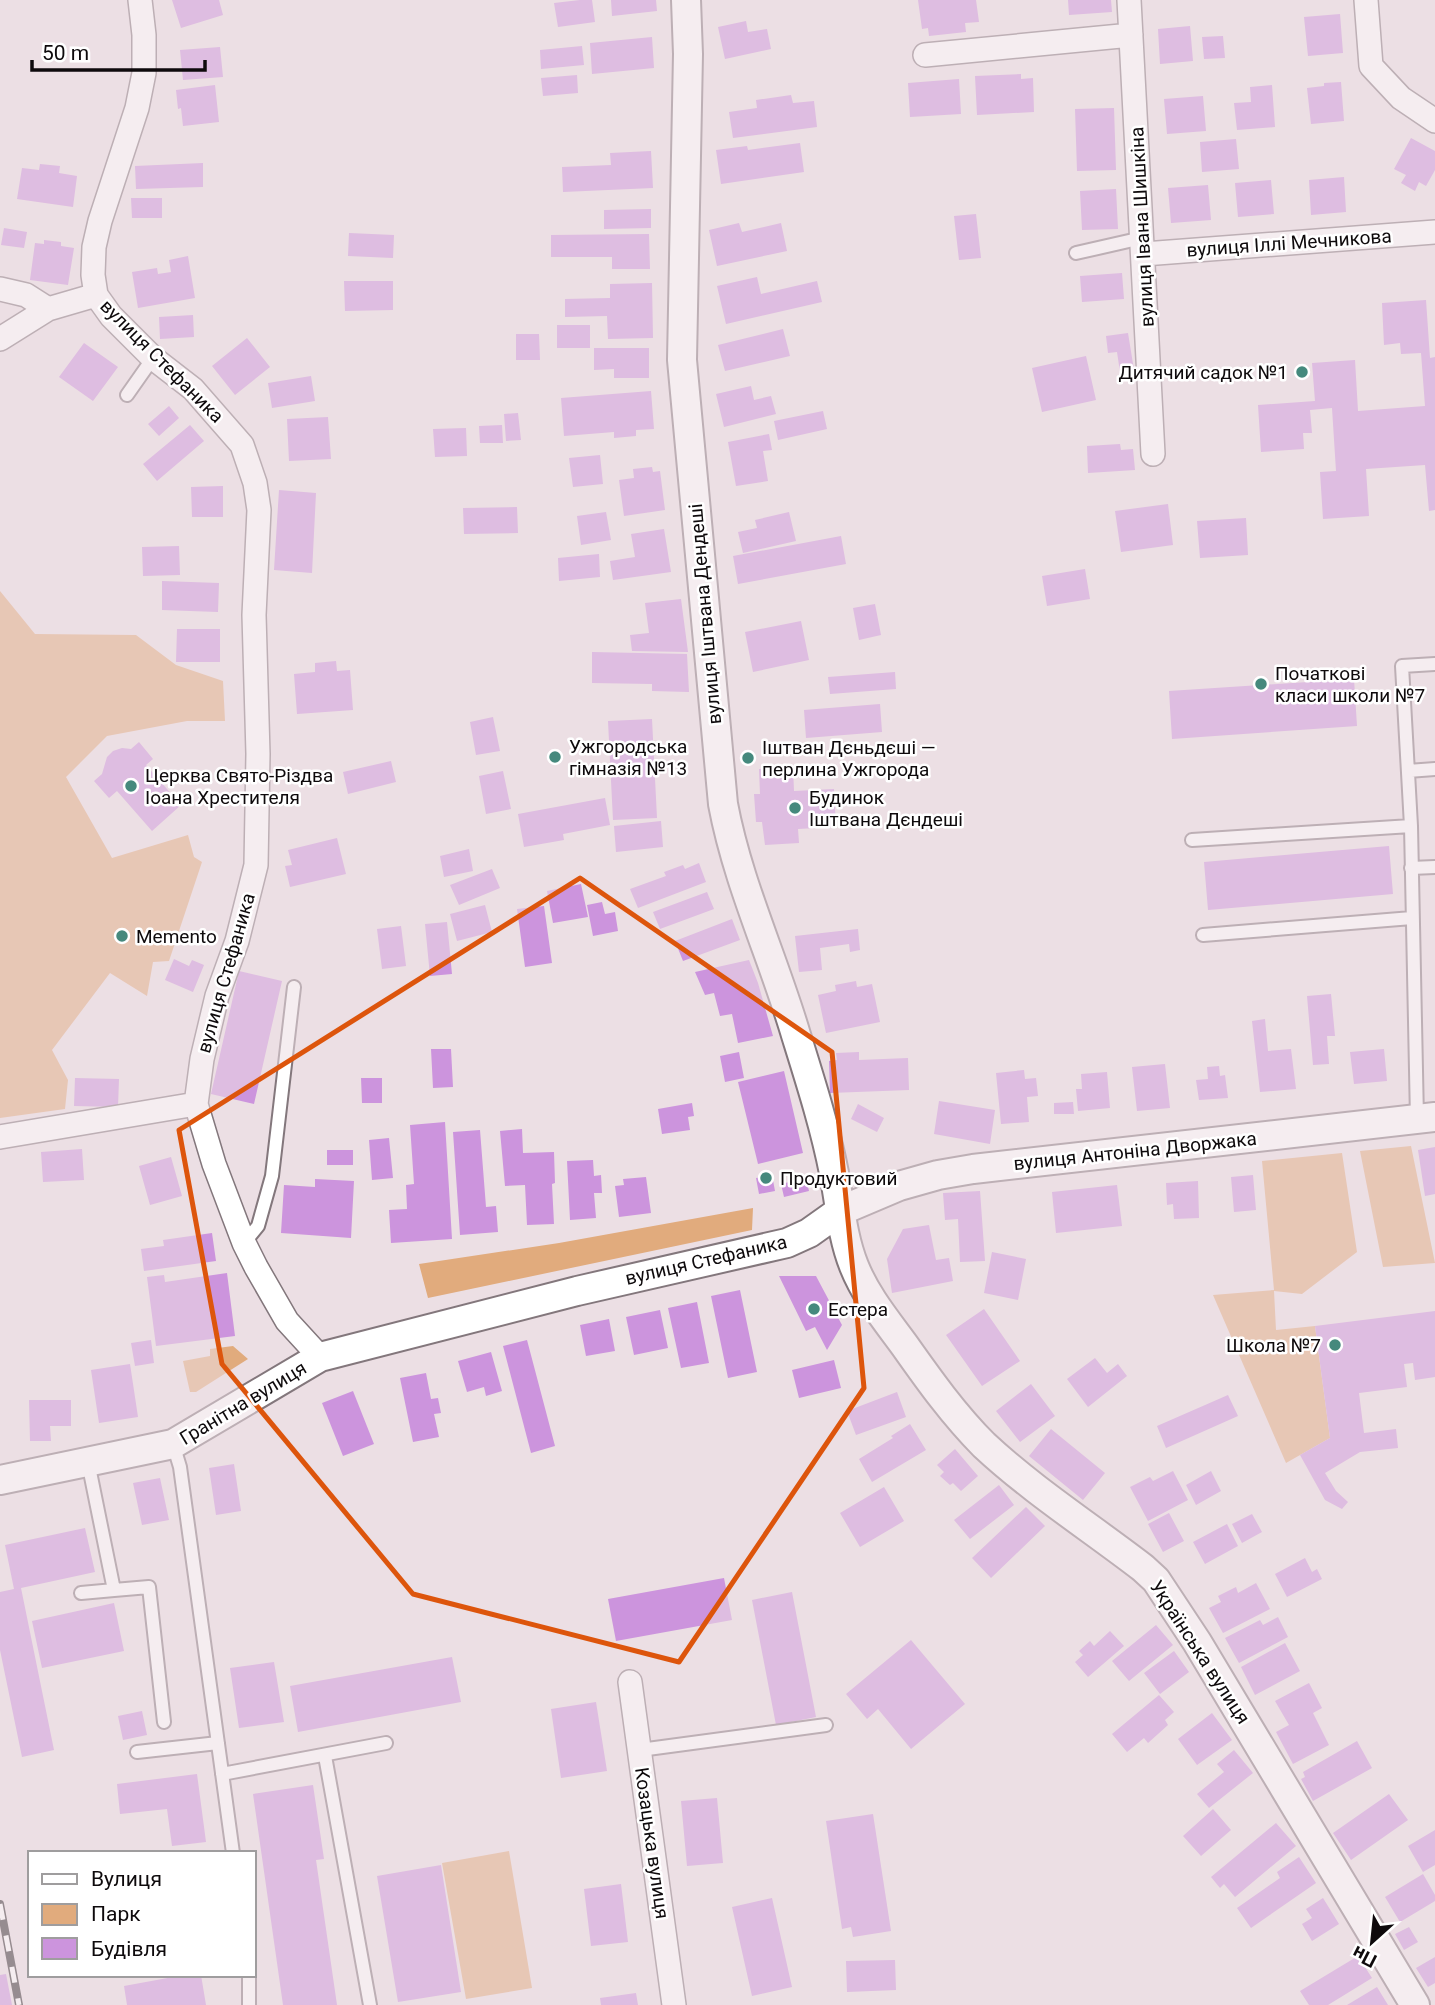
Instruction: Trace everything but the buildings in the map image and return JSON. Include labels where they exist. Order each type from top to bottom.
[{"type":"street","name":"вулиця Стефаника","points":[[140,0],[145,35],[144,73],[137,108],[97,234],[93,275],[96,295],[111,316],[153,358],[193,389],[242,445],[255,483],[259,510],[254,615],[258,754],[256,865],[237,941],[217,996],[202,1059],[196,1104],[214,1164],[244,1243],[286,1321],[320,1357],[578,1291],[787,1243],[809,1233],[840,1211]]},
{"type":"street","name":"вулиця Іштвана Дендеші","points":[[686,0],[688,54],[682,360],[723,804],[745,892],[783,996],[806,1070],[834,1171],[840,1211]]},
{"type":"street","name":"вулиця Івана Шишкіна","points":[[1129,0],[1153,454]]},
{"type":"street","points":[[1366,0],[1371,65],[1401,98],[1435,121]]},
{"type":"street","points":[[925,55],[1131,35]]},
{"type":"street","name":"вулиця Іллі Мечникова","points":[[1143,246],[1435,232]]},
{"type":"street","points":[[0,289],[26,295],[48,309]]},
{"type":"street","points":[[0,339],[48,309],[96,295]]},
{"type":"street","points":[[0,1137],[196,1104]]},
{"type":"street","name":"вулиця Антоніна Дворжака","points":[[840,1211],[899,1186],[973,1169],[1426,1118]]},
{"type":"street","name":"Українська вулиця","points":[[840,1211],[853,1264],[870,1298],[961,1420],[1015,1471],[1156,1580],[1197,1642],[1415,2005]]},
{"type":"street","name":"Гранітна вулиця","points":[[0,1480],[173,1444],[320,1357]]},
{"type":"street","name":"Козацька вулиця","points":[[630,1682],[674,2005]]},
{"type":"lane","points":[[1076,253],[1143,246]]},
{"type":"lane","points":[[127,395],[153,358]]},
{"type":"lane","points":[[1426,1118],[1412,918],[1411,826],[1402,666],[1435,664]]},
{"type":"lane","points":[[1408,771],[1435,769]]},
{"type":"lane","points":[[1192,840],[1411,826]]},
{"type":"lane","points":[[1411,869],[1435,867]]},
{"type":"lane","points":[[1203,935],[1412,918]]},
{"type":"lane","points":[[244,1243],[258,1226],[272,1176],[294,987]]},
{"type":"lane","points":[[173,1444],[180,1467],[233,1851]]},
{"type":"lane","points":[[88,1462],[114,1590]]},
{"type":"lane","points":[[81,1593],[149,1587],[164,1722]]},
{"type":"lane","points":[[640,1750],[826,1725]]},
{"type":"lane","points":[[136,1752],[218,1743]]},
{"type":"lane","points":[[222,1774],[386,1743]]},
{"type":"lane","points":[[325,1756],[370,2005]]},
{"type":"lane","points":[[249,1977],[249,2005]]},
{"type":"highlighted area","points":[[580,878],[832,1052],[864,1388],[679,1662],[413,1594],[222,1364],[179,1130]]},
{"type":"green space","points":[[0,591],[35,634],[136,635],[176,665],[223,681],[225,721],[187,721],[107,736],[66,777],[112,858],[188,835],[194,857],[202,862],[169,961],[153,962],[147,996],[110,973],[52,1050],[68,1080],[65,1109],[0,1118]]},
{"type":"green space","points":[[1411,1146],[1435,1263],[1383,1267],[1360,1151]]},
{"type":"green space","points":[[1342,1153],[1357,1252],[1302,1294],[1274,1291],[1276,1330],[1315,1326],[1330,1438],[1286,1463],[1213,1295],[1274,1290],[1262,1161]]},
{"type":"green space","points":[[753,1208],[752,1230],[428,1298],[419,1264],[559,1243]]},
{"type":"green space","points":[[233,1346],[248,1359],[196,1392],[190,1392],[183,1361],[210,1356],[210,1349]]},
{"type":"green space","points":[[509,1851],[532,1988],[466,1999],[442,1863]]},
{"type":"railway","points":[[0,1904],[19,2005]]},
{"type":"place","name":"Дитячий садок №1","points":[[1302,372]]},
{"type":"place","name":"Початкові класи школи №7","points":[[1261,684]]},
{"type":"place","name":"Ужгородська гімназія №13","points":[[555,757]]},
{"type":"place","name":"Іштван Дєньдєші — перлина Ужгорода","points":[[748,758]]},
{"type":"place","name":"Церква Свято-Різдва Іоана Хрестителя","points":[[131,786]]},
{"type":"place","name":"Будинок Іштвана Дєндеші","points":[[795,808]]},
{"type":"place","name":"Memento","points":[[122,936]]},
{"type":"place","name":"Продуктовий","points":[[766,1178]]},
{"type":"place","name":"Естера","points":[[814,1309]]},
{"type":"place","name":"Школа №7","points":[[1335,1345]]}]
